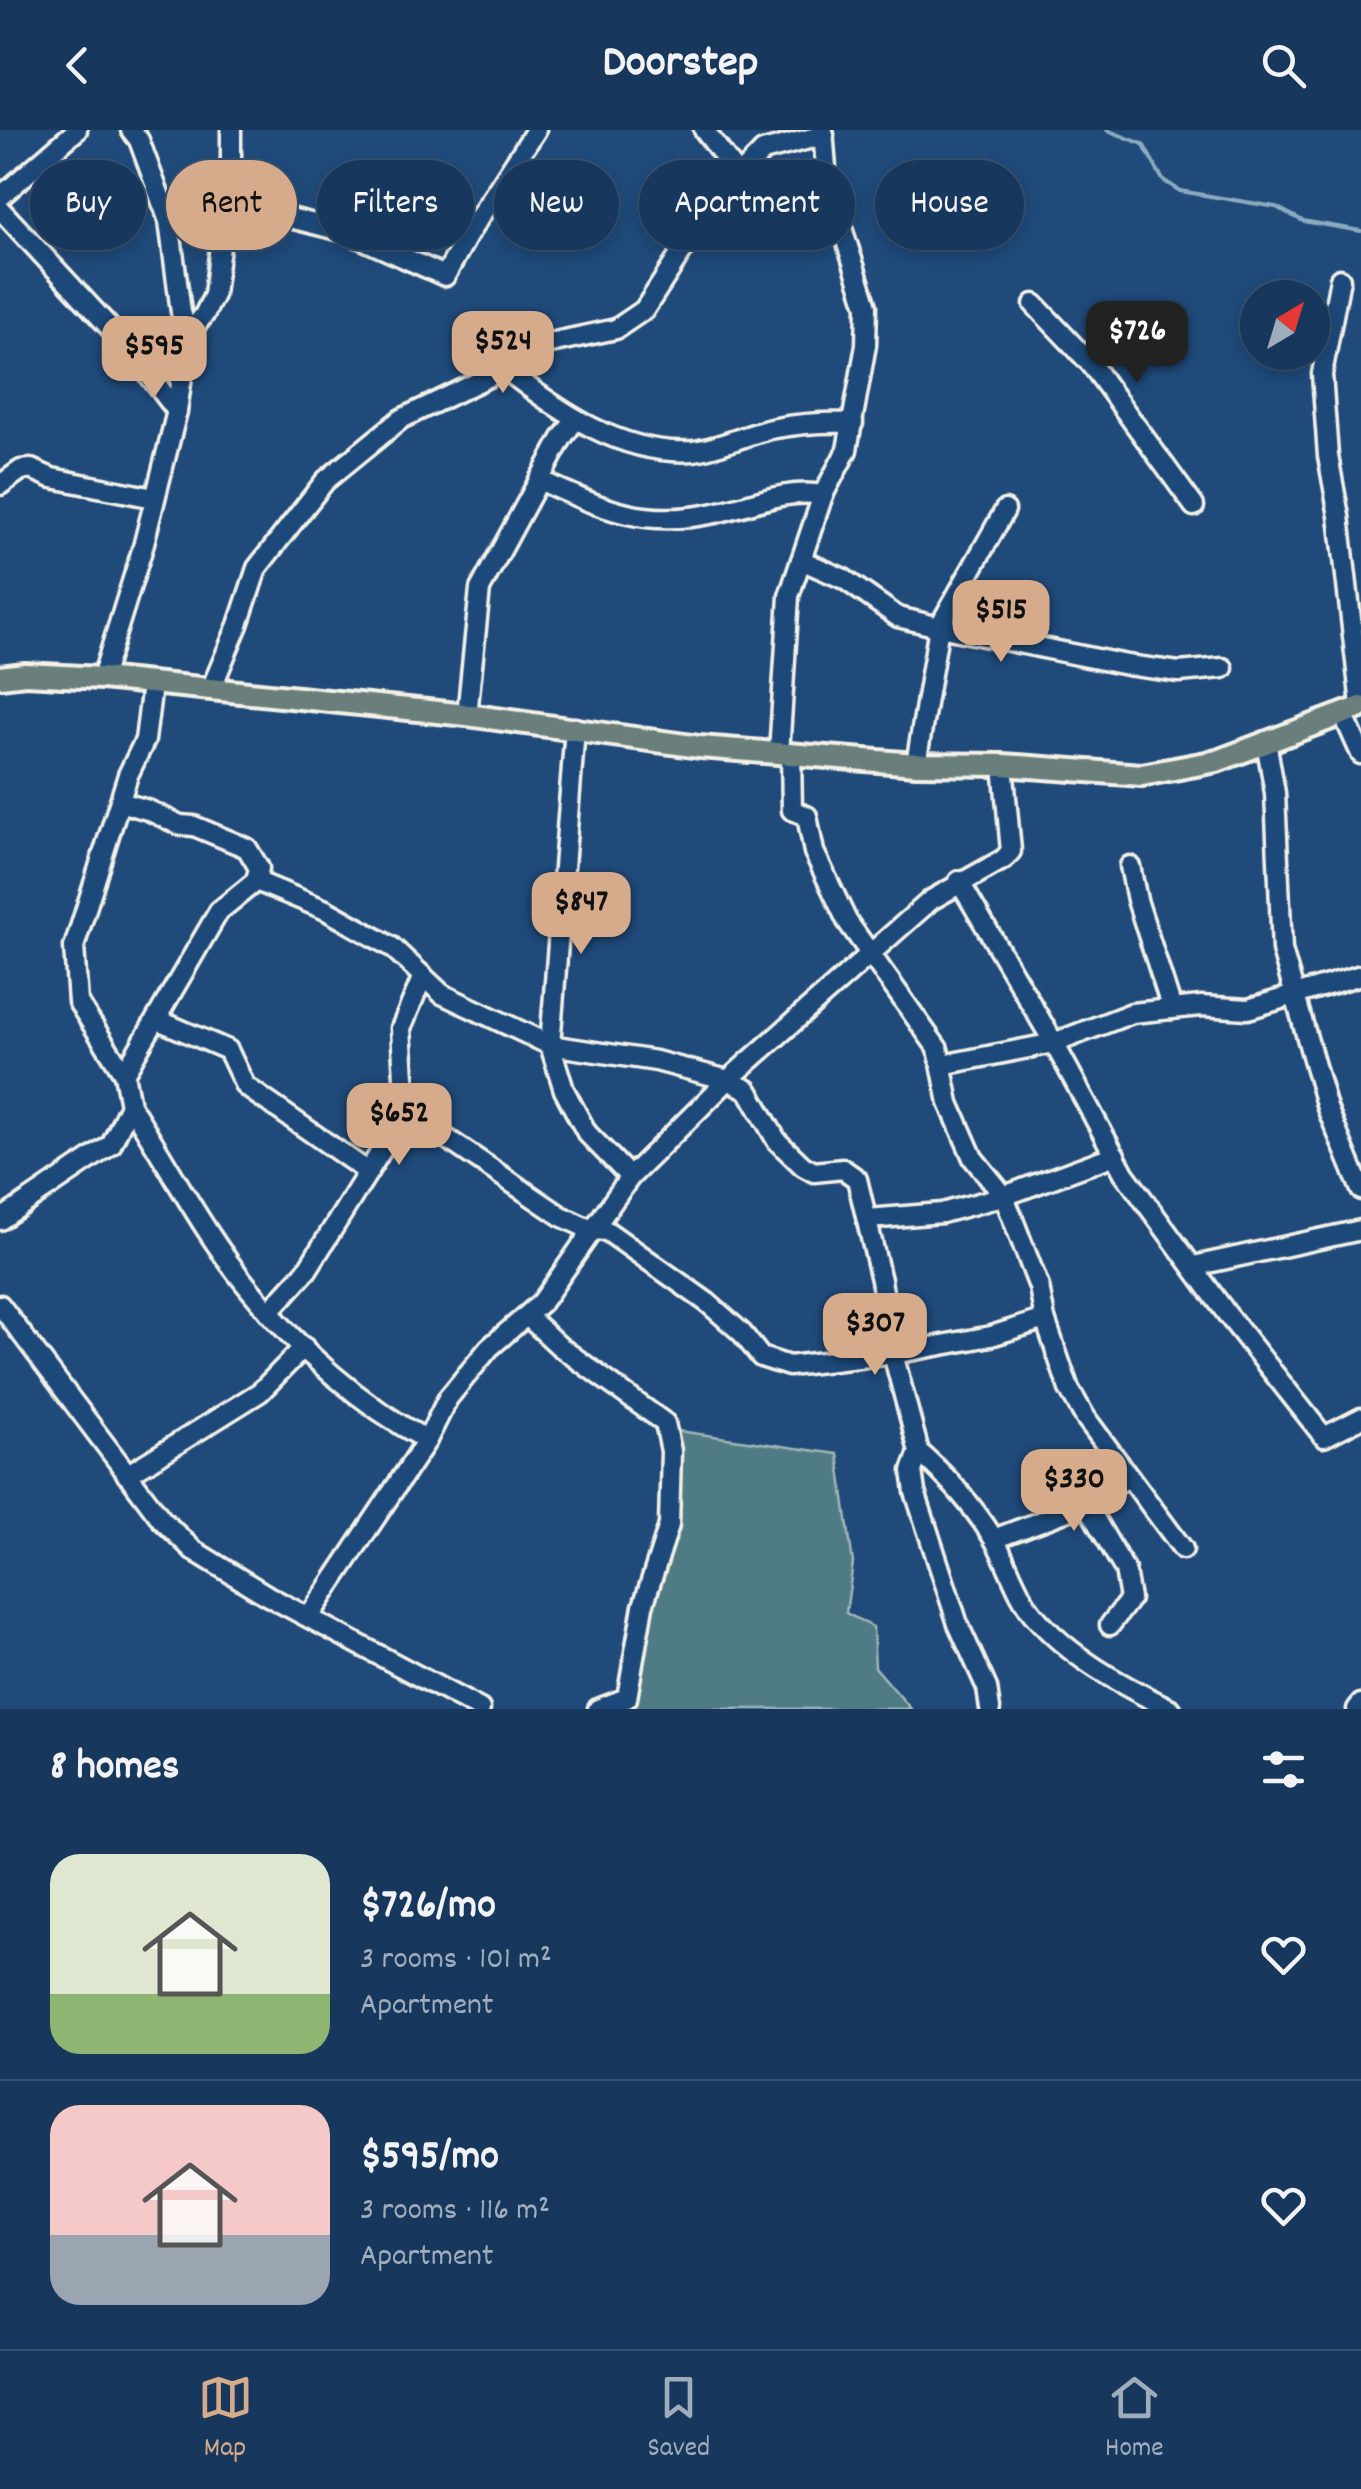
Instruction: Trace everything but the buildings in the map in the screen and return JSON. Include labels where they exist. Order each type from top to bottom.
[{"type":"main road","points":[[0,677],[26,674],[102,678],[576,728],[700,747],[916,764],[1003,764],[1142,774],[1217,761],[1355,709]]},
{"type":"street","points":[[0,197],[77,130]]},
{"type":"street","points":[[102,678],[143,547],[177,411],[188,334],[181,312],[169,221],[139,140],[130,130]]},
{"type":"street","points":[[229,160],[231,130]]},
{"type":"street","points":[[297,220],[346,232],[445,276],[536,130]]},
{"type":"street","points":[[704,130],[727,160]]},
{"type":"street","points":[[756,160],[764,152],[824,132],[827,181],[867,306],[866,346],[848,450],[823,495],[789,596],[785,754],[792,810],[807,816],[814,852],[847,922],[938,1048],[948,1103],[973,1158],[1004,1196],[1039,1287],[1045,1319],[1069,1389],[1085,1417],[1183,1549]]},
{"type":"street","points":[[0,209],[126,344],[177,411]]},
{"type":"street","points":[[188,334],[214,295],[220,250]]},
{"type":"street","points":[[210,689],[258,568],[324,480],[402,419],[550,343],[616,329],[644,310],[683,250]]},
{"type":"street","points":[[1340,280],[1322,374],[1328,456],[1340,516],[1361,754]]},
{"type":"street","points":[[1034,304],[1091,364],[1194,506]]},
{"type":"street","points":[[505,369],[545,401],[640,448],[695,451],[774,428],[854,423]]},
{"type":"street","points":[[466,716],[480,589],[538,480],[576,419]]},
{"type":"street","points":[[0,485],[21,470],[31,469],[52,478],[154,498]]},
{"type":"street","points":[[538,480],[614,513],[651,518],[707,515],[802,491],[823,495]]},
{"type":"street","points":[[916,764],[938,627],[1004,510]]},
{"type":"street","points":[[801,560],[844,578],[898,617],[1127,665],[1179,672],[1223,668]]},
{"type":"street","points":[[152,685],[145,740],[128,775],[74,946],[78,1002],[124,1074],[130,1105],[249,1290],[304,1347],[387,1418],[427,1440]]},
{"type":"street","points":[[576,728],[550,1045],[564,1090],[587,1133],[630,1177]]},
{"type":"street","points":[[1266,741],[1275,793],[1282,950],[1327,1108],[1361,1190]]},
{"type":"street","points":[[309,1617],[427,1440],[448,1398],[479,1360],[542,1302],[630,1177],[728,1080],[931,900],[1004,859],[1011,851],[1003,764]]},
{"type":"street","points":[[120,802],[247,848],[258,868],[256,881],[220,911],[124,1074]]},
{"type":"street","points":[[1130,866],[1172,1010]]},
{"type":"street","points":[[256,881],[343,919],[392,947],[442,994],[550,1045],[656,1062],[728,1080],[748,1090],[777,1141],[804,1166],[814,1172],[850,1172],[857,1179],[868,1218],[893,1354],[920,1452],[947,1476],[994,1539],[1031,1611],[1058,1640],[1148,1704],[1171,1709]]},
{"type":"street","points":[[960,882],[1124,1173],[1227,1314],[1324,1437],[1361,1418]]},
{"type":"street","points":[[942,1065],[1054,1044],[1132,1013],[1201,1006],[1248,1009],[1361,975]]},
{"type":"street","points":[[269,1312],[307,1270],[406,1111],[401,1028],[424,976]]},
{"type":"street","points":[[158,1020],[228,1050],[245,1086],[368,1172]]},
{"type":"street","points":[[0,1220],[110,1145],[130,1105]]},
{"type":"street","points":[[406,1111],[561,1216],[591,1230],[607,1231],[708,1304],[742,1332],[761,1357],[789,1366],[893,1354],[990,1336],[1045,1319]]},
{"type":"street","points":[[868,1218],[942,1212],[1004,1196],[1116,1155]]},
{"type":"street","points":[[1194,1266],[1361,1230]]},
{"type":"street","points":[[0,1304],[162,1520],[192,1550],[268,1596],[480,1709]]},
{"type":"street","points":[[527,1316],[559,1346],[666,1423],[672,1477],[669,1525],[644,1606],[626,1698],[598,1709]]},
{"type":"street","points":[[127,1475],[260,1392],[304,1347]]},
{"type":"street","points":[[920,1452],[912,1471],[915,1492],[958,1624],[987,1688],[990,1709]]},
{"type":"street","points":[[994,1539],[1086,1504],[1128,1477]]},
{"type":"street","points":[[1086,1504],[1125,1570],[1130,1598],[1110,1626]]},
{"type":"green space","points":[[672,1430],[838,1454],[853,1563],[846,1613],[873,1627],[875,1667],[911,1709],[629,1709],[670,1521]]},
{"type":"waterway","points":[[1107,130],[1143,144],[1163,180],[1180,191],[1276,207],[1303,221],[1361,231]]}]
